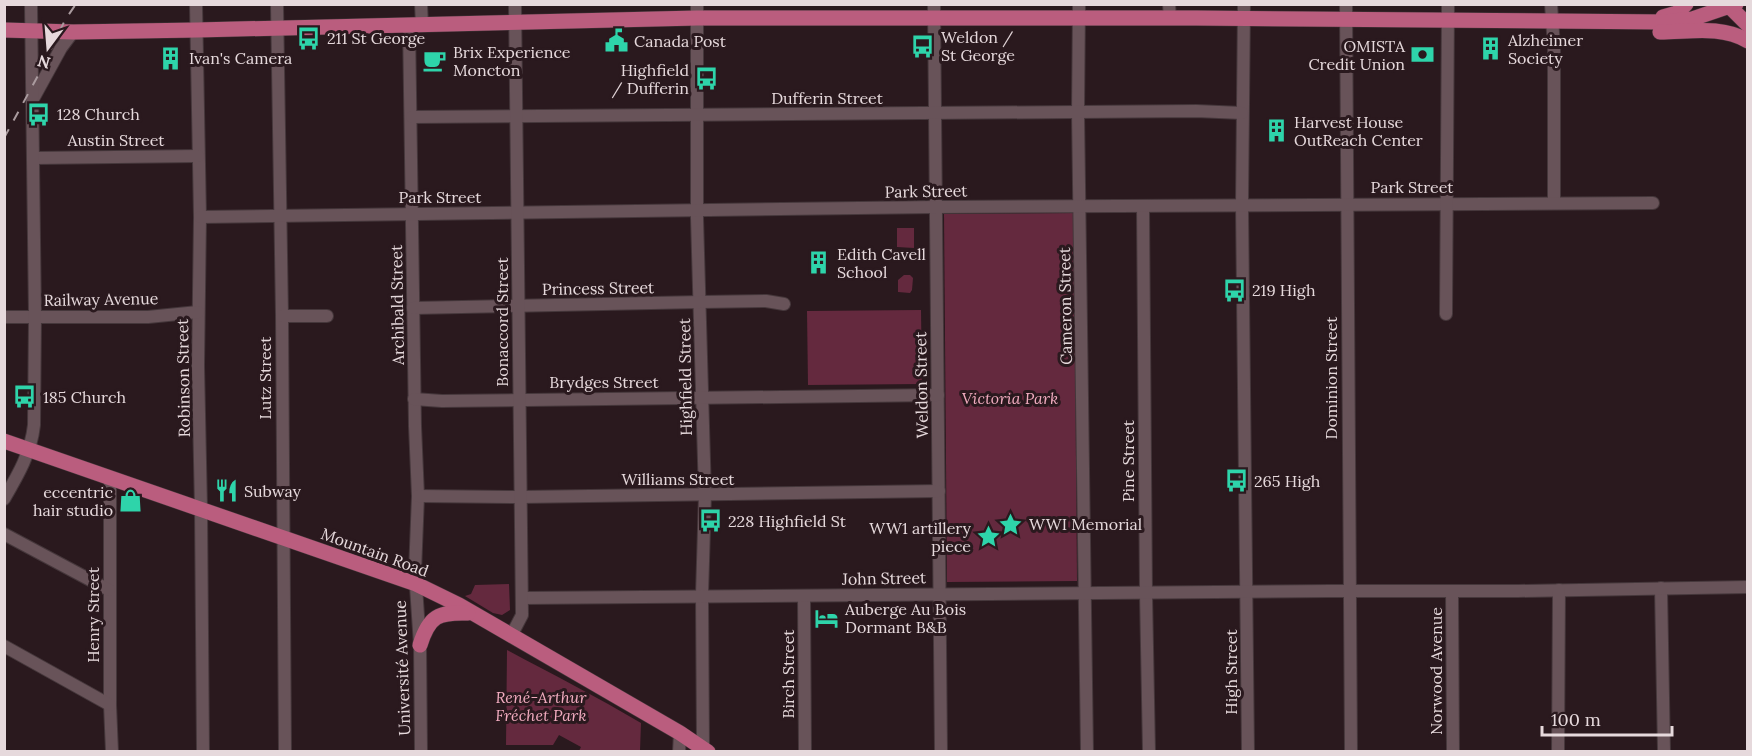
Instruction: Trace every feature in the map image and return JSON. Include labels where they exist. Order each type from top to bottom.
[{"type":"main road","points":[[1603,23],[1671,16],[1686,4]]},
{"type":"main road","points":[[4,30],[73,32],[415,25],[515,22],[697,11],[1346,12],[1448,21],[1603,23],[1683,21],[1731,5],[1748,25]]},
{"type":"main road","points":[[1603,23],[1654,32],[1726,32],[1748,41]]},
{"type":"main road","name":"Mountain Road","points":[[4,441],[416,584],[473,613],[706,750]]},
{"type":"main road","points":[[420,645],[424,633],[435,618],[448,612],[473,613]]},
{"type":"street","points":[[4,499],[25,462],[34,425],[34,158],[31,4]]},
{"type":"street","name":"Robinson Street","points":[[196,4],[200,217],[198,312],[203,752]]},
{"type":"street","name":"Lutz Street","points":[[277,4],[285,752]]},
{"type":"street","name":"Archibald Street","points":[[416,584],[417,495],[411,117],[415,25],[421,4]]},
{"type":"street","name":"Bonaccord Street","points":[[511,636],[522,615],[515,4]]},
{"type":"street","points":[[1446,314],[1448,4]]},
{"type":"street","points":[[1551,4],[1554,47],[1554,203]]},
{"type":"street","name":"Highfield Street","points":[[697,11],[697,210],[705,495],[702,596],[706,750]]},
{"type":"street","name":"Weldon Street","points":[[935,11],[941,752]]},
{"type":"street","name":"Cameron Street","points":[[1079,12],[1083,592],[1087,752]]},
{"type":"street","name":"High Street","points":[[1244,12],[1242,205],[1248,752]]},
{"type":"street","name":"Dominion Street","points":[[1346,12],[1351,752]]},
{"type":"street","points":[[33,100],[61,48],[73,32]]},
{"type":"street","name":"Dufferin Street","points":[[411,117],[1242,113]]},
{"type":"street","name":"Austin Street","points":[[34,158],[198,156]]},
{"type":"street","name":"Park Street","points":[[200,217],[936,207],[1653,203]]},
{"type":"street","name":"Pine Street","points":[[1143,207],[1149,752]]},
{"type":"street","name":"Princess Street","points":[[413,308],[766,301],[784,304]]},
{"type":"street","name":"Railway Avenue","points":[[4,317],[148,317],[198,312]]},
{"type":"street","points":[[282,316],[327,316]]},
{"type":"street","name":"Brydges Street","points":[[414,399],[442,401],[938,395]]},
{"type":"street","name":"Henry Street","points":[[110,479],[109,590],[112,752]]},
{"type":"street","name":"Williams Street","points":[[417,495],[520,497],[939,491]]},
{"type":"street","points":[[4,534],[109,590]]},
{"type":"street","name":"Université Avenue","points":[[416,584],[420,645],[421,752]]},
{"type":"street","name":"John Street","points":[[522,598],[1748,587]]},
{"type":"street","points":[[1661,588],[1664,752]]},
{"type":"street","points":[[1558,752],[1559,590]]},
{"type":"street","name":"Norwood Avenue","points":[[1452,591],[1453,752]]},
{"type":"street","name":"Birch Street","points":[[804,596],[805,752]]},
{"type":"street","points":[[4,646],[110,705]]},
{"type":"street","points":[[678,752],[680,733]]},
{"type":"green space","name":"Victoria Park","points":[[1074,213],[1077,581],[947,582],[944,214]]},
{"type":"green space","points":[[897,228],[914,228],[914,248],[897,247]]},
{"type":"green space","points":[[904,275],[910,275],[913,278],[910,293],[898,292],[898,280]]},
{"type":"green space","points":[[921,310],[922,384],[808,385],[807,311]]},
{"type":"green space","points":[[509,584],[510,610],[502,615],[493,613],[465,596],[471,594],[475,585]]},
{"type":"green space","name":"René-Arthur Fréchet Park","points":[[507,650],[641,723],[640,751],[579,751],[581,747],[559,735],[553,745],[506,745]]},
{"type":"railway","points":[[4,138],[65,20],[76,4]]},
{"type":"place","name":"211 St George","points":[[309,38]]},
{"type":"place","name":"Canada Post","points":[[616,41]]},
{"type":"place","name":"Weldon / St George","points":[[923,46]]},
{"type":"place","name":"Alzheimer Society","points":[[1490,49]]},
{"type":"place","name":"OMISTA Credit Union","points":[[1423,55]]},
{"type":"place","name":"Ivan's Camera","points":[[171,58]]},
{"type":"place","name":"Brix Experience Moncton","points":[[435,61]]},
{"type":"place","name":"Highfield / Dufferin","points":[[707,79]]},
{"type":"place","name":"128 Church","points":[[39,114]]},
{"type":"place","name":"Harvest House OutReach Center","points":[[1276,131]]},
{"type":"place","name":"Edith Cavell School","points":[[819,263]]},
{"type":"place","name":"219 High","points":[[1234,290]]},
{"type":"place","name":"185 Church","points":[[25,397]]},
{"type":"place","name":"265 High","points":[[1236,481]]},
{"type":"place","name":"Subway","points":[[226,491]]},
{"type":"place","name":"eccentric hair studio","points":[[131,501]]},
{"type":"place","name":"228 Highfield St","points":[[710,521]]},
{"type":"place","name":"WWI Memorial","points":[[1011,524]]},
{"type":"place","name":"WW1 artillery piece","points":[[989,537]]},
{"type":"place","name":"Auberge Au Bois Dormant B&B","points":[[827,618]]}]
